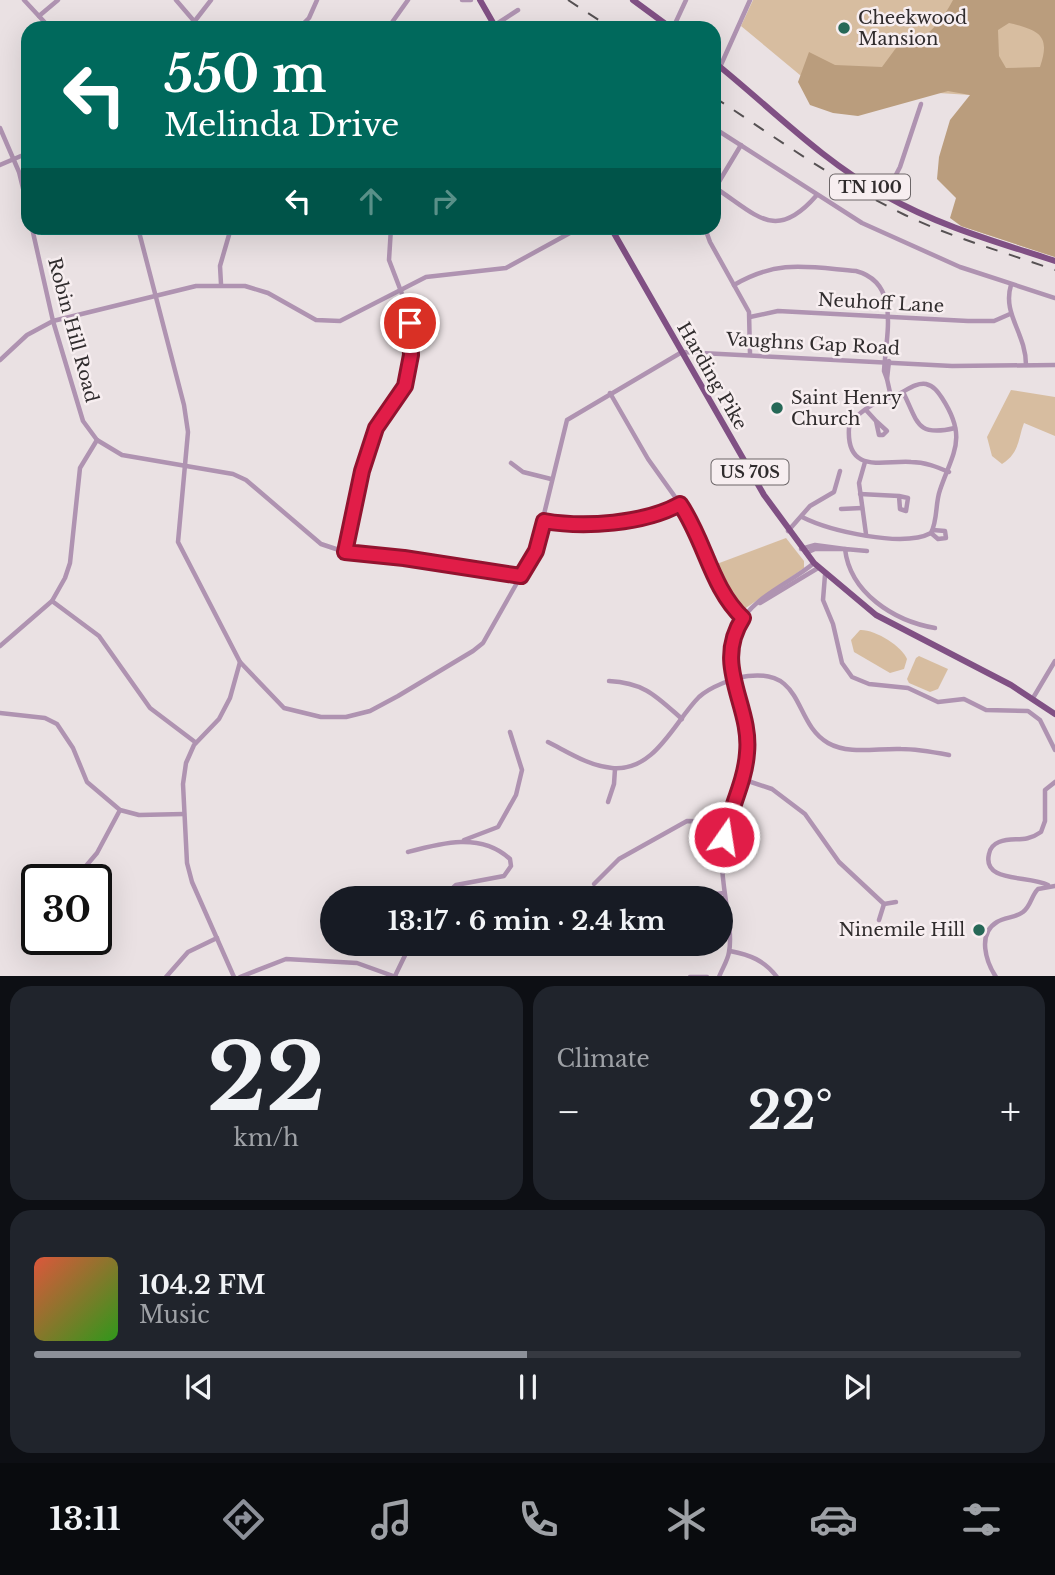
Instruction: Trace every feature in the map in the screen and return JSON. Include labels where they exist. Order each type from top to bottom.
[{"type":"main road","points":[[480,0],[492,21]]},
{"type":"main road","points":[[633,0],[662,21]]},
{"type":"main road","name":"TN 100","points":[[721,68],[832,160],[885,196],[944,224],[1055,261]]},
{"type":"main road","name":"Harding Pike","points":[[615,235],[788,532],[816,566],[884,620],[1033,698]]},
{"type":"main road","name":"US 70S","points":[[1033,698],[1055,714]]},
{"type":"street","points":[[24,0],[44,21]]},
{"type":"street","points":[[39,16],[58,0]]},
{"type":"street","points":[[176,0],[193,21]]},
{"type":"street","points":[[195,21],[211,0]]},
{"type":"street","points":[[304,21],[317,0]]},
{"type":"street","points":[[393,21],[408,0]]},
{"type":"street","points":[[462,0],[471,0]]},
{"type":"street","points":[[676,21],[686,0]]},
{"type":"street","points":[[721,57],[750,0]]},
{"type":"street","points":[[504,21],[518,10]]},
{"type":"street","points":[[885,196],[900,167],[921,104]]},
{"type":"street","points":[[0,128],[21,186]]},
{"type":"street","points":[[721,132],[816,196],[911,247],[1011,285],[1055,298]]},
{"type":"street","points":[[721,177],[741,145]]},
{"type":"street","points":[[0,164],[21,156]]},
{"type":"street","points":[[721,192],[766,220],[776,222],[787,221],[801,213],[816,196]]},
{"type":"street","name":"Robin Hill Road","points":[[34,235],[53,321],[83,421],[97,440]]},
{"type":"street","points":[[140,235],[184,405],[188,432],[177,542],[240,662],[284,708],[321,717],[346,717],[370,711],[483,643],[536,551],[567,420],[682,352]]},
{"type":"street","points":[[221,285],[220,266],[229,235]]},
{"type":"street","points":[[345,552],[357,490],[376,428],[401,394],[409,368],[412,336],[407,307],[389,260],[391,235]]},
{"type":"street","points":[[0,360],[27,335],[53,321],[155,294],[221,285],[245,286],[268,293],[316,320],[327,322],[347,318],[400,288],[441,273],[506,268],[566,235]]},
{"type":"street","points":[[707,235],[750,317],[750,354]]},
{"type":"street","points":[[734,285],[757,271],[773,267],[869,274],[879,283],[886,295],[887,379],[891,397]]},
{"type":"street","points":[[1011,285],[1008,295],[1010,314],[1023,338],[1026,365]]},
{"type":"street","name":"Neuhoff Lane","points":[[750,317],[778,311],[994,321],[1010,314]]},
{"type":"street","name":"Vaughns Gap Road","points":[[682,352],[952,366],[1055,365]]},
{"type":"street","points":[[802,517],[835,530],[866,534],[912,538],[932,531],[940,491],[949,472],[956,450],[955,428],[948,407],[933,387],[919,384],[904,394],[891,397],[866,410],[852,422],[848,432],[854,450],[865,462],[890,465],[913,462],[949,472]]},
{"type":"street","points":[[610,393],[643,451],[701,539],[722,595],[743,618]]},
{"type":"street","points":[[904,394],[915,420],[925,430],[939,432],[955,428]]},
{"type":"street","points":[[866,410],[876,421]]},
{"type":"street","points":[[0,646],[52,601],[70,564],[80,468],[97,440],[122,455],[184,463],[233,474],[246,480],[321,544],[345,552],[521,576]]},
{"type":"street","points":[[865,462],[859,478],[866,534]]},
{"type":"street","points":[[511,463],[523,472],[551,479]]},
{"type":"street","points":[[788,532],[814,503],[836,491],[840,471]]},
{"type":"street","points":[[860,494],[899,496]]},
{"type":"street","points":[[544,521],[581,526],[597,524],[660,514],[680,504]]},
{"type":"street","points":[[841,509],[862,508]]},
{"type":"street","points":[[803,551],[815,545],[867,551]]},
{"type":"street","points":[[845,549],[851,575],[867,594],[909,621],[935,628]]},
{"type":"street","points":[[724,886],[722,852],[727,822],[742,779],[748,734],[732,681],[731,645],[743,618],[768,593],[816,566]]},
{"type":"street","points":[[825,575],[823,598],[833,624],[841,660],[852,677],[869,684],[905,687],[938,702],[962,699],[986,710],[1028,711],[1040,720],[1055,750]]},
{"type":"street","points":[[52,601],[97,635],[150,708],[195,742]]},
{"type":"street","points":[[234,976],[192,883],[187,863],[184,814],[186,762],[195,742],[219,719],[230,698],[240,662]]},
{"type":"street","points":[[1033,698],[1055,663]]},
{"type":"street","points":[[548,742],[592,763],[615,769],[643,760],[663,743],[700,697],[732,681],[761,676],[780,681],[797,698],[817,733],[827,743],[842,748],[905,749],[949,755]]},
{"type":"street","points":[[609,681],[636,683],[653,693],[682,719]]},
{"type":"street","points":[[0,713],[44,718],[57,724],[70,742],[88,782],[120,810],[139,815],[184,814]]},
{"type":"street","points":[[460,841],[498,827],[516,795],[522,770],[510,732]]},
{"type":"street","points":[[608,802],[614,784],[615,769]]},
{"type":"street","points":[[742,779],[772,789],[806,814],[839,862],[884,904]]},
{"type":"street","points":[[1055,782],[1045,790],[1045,821],[1041,832],[1022,841],[998,842],[990,849],[988,857],[990,868],[998,875],[1028,877],[1055,886]]},
{"type":"street","points":[[88,864],[97,853],[120,810]]},
{"type":"street","points":[[594,884],[619,859],[687,821],[727,822]]},
{"type":"street","points":[[408,852],[450,840],[504,853],[510,859],[511,866],[504,876],[456,886]]},
{"type":"street","points":[[996,976],[986,956],[985,941],[990,929],[997,922],[1023,911],[1035,891],[1048,885]]},
{"type":"street","points":[[884,904],[896,902]]},
{"type":"street","points":[[879,920],[884,904]]},
{"type":"street","points":[[166,976],[188,952],[217,938]]},
{"type":"street","points":[[733,952],[750,955],[767,964],[777,976]]},
{"type":"street","points":[[240,976],[280,959],[356,963],[396,976],[405,956]]},
{"type":"street","points":[[719,976],[728,956]]},
{"type":"street","points":[[690,976],[707,976]]},
{"type":"shaded area","points":[[753,0],[1055,0],[1055,257],[961,226],[970,95],[812,85],[741,26]]},
{"type":"shaded area","points":[[953,0],[1055,0],[1055,257],[961,226],[950,218],[956,198],[937,179],[939,157],[950,120],[970,95],[948,91],[858,116],[833,113],[810,105],[798,82],[809,52],[835,65],[882,67],[896,48],[923,37]],"holes":[[[1009,23],[1028,28],[1040,36],[1044,48],[1040,67],[1006,68],[999,56],[998,30]]]},
{"type":"shaded area","points":[[1011,390],[1055,397],[1055,436],[1024,423],[1015,450],[1002,464],[992,456],[987,437]]},
{"type":"shaded area","points":[[786,538],[804,561],[804,568],[740,612],[725,596],[714,565]]},
{"type":"shaded area","points":[[860,630],[880,635],[900,649],[907,659],[904,669],[890,673],[854,652],[851,640]]},
{"type":"shaded area","points":[[919,656],[948,669],[938,689],[930,692],[909,683],[907,679]]},
{"type":"railway","points":[[568,0],[600,21]]},
{"type":"railway","points":[[721,102],[831,174],[905,215],[960,238],[1055,270]]},
{"type":"place","name":"Cheekwood Mansion","points":[[844,28]]},
{"type":"place","name":"Saint Henry Church","points":[[777,408]]},
{"type":"place","name":"Ninemile Hill","points":[[979,930]]},
{"type":"route","points":[[410,323],[411,355],[405,386],[376,428],[362,471],[345,552],[521,576],[536,551],[544,521],[581,526],[597,524],[655,516],[680,504],[701,539],[722,595],[743,618],[733,637],[730,663],[733,685],[748,734],[747,755],[724,837]]}]
